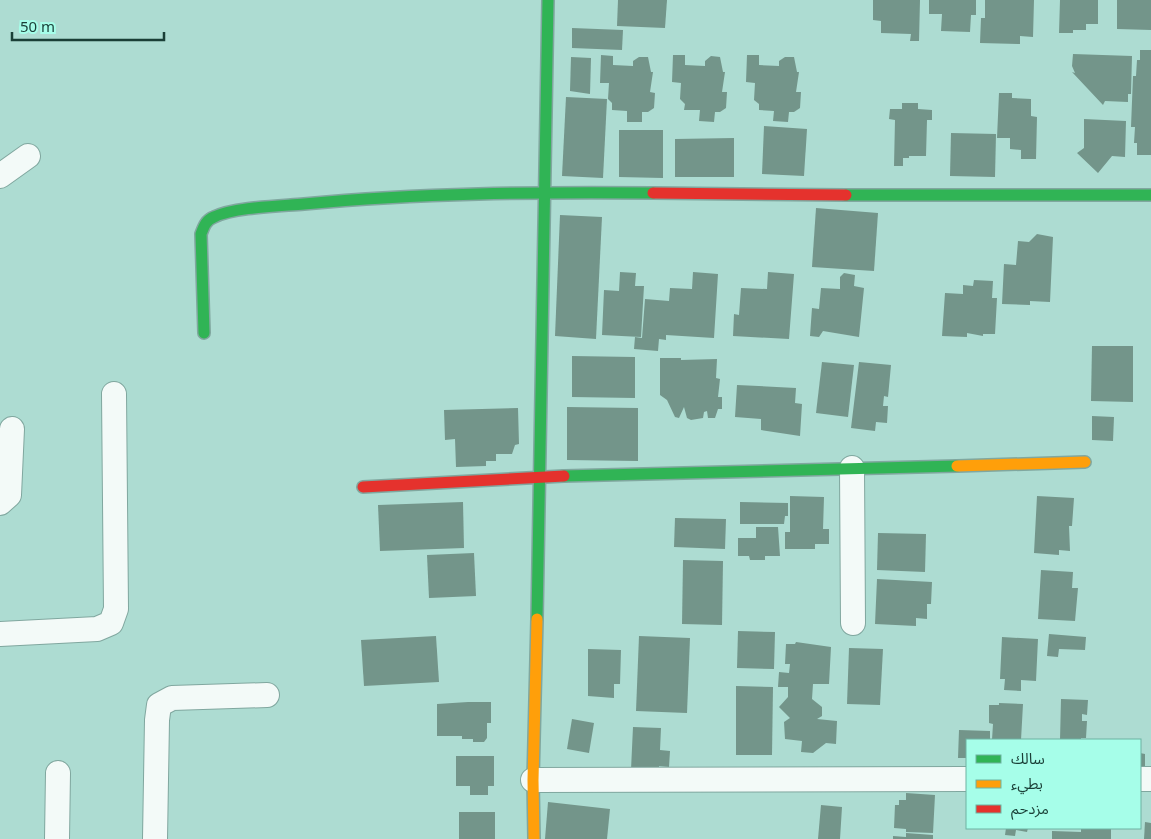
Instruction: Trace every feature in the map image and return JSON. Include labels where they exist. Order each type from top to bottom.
[{"type":"street","points":[[534,839],[533,780],[541,477],[548,0]]},
{"type":"street","points":[[0,176],[28,156]]},
{"type":"street","points":[[204,333],[201,234],[206,222],[214,216],[255,208],[332,201],[546,192],[987,196],[1151,195]]},
{"type":"street","points":[[0,634],[97,629],[111,623],[116,609],[114,394]]},
{"type":"street","points":[[0,503],[9,495],[12,429]]},
{"type":"street","points":[[363,488],[541,477],[1085,462]]},
{"type":"street","points":[[852,468],[853,623]]},
{"type":"street","points":[[155,839],[157,720],[159,705],[172,698],[267,695]]},
{"type":"street","points":[[56,839],[58,773]]},
{"type":"street","points":[[533,780],[966,779]]},
{"type":"building","points":[[618,0],[667,0],[665,28],[617,26]]},
{"type":"building","points":[[873,0],[920,0],[919,41],[910,41],[911,34],[881,33],[881,21],[873,20]]},
{"type":"building","points":[[929,0],[976,0],[976,15],[971,15],[970,32],[941,31],[942,14],[929,14]]},
{"type":"building","points":[[985,0],[1034,0],[1033,37],[1020,36],[1020,44],[980,43],[981,18],[985,18]]},
{"type":"building","points":[[1060,0],[1098,0],[1098,24],[1086,24],[1086,30],[1073,30],[1073,33],[1059,33]]},
{"type":"building","points":[[1117,0],[1151,0],[1151,30],[1117,29]]},
{"type":"building","points":[[572,28],[623,30],[622,50],[572,48]]},
{"type":"building","points":[[1140,50],[1151,50],[1151,155],[1137,155],[1137,143],[1134,143],[1135,127],[1131,127],[1133,76],[1136,76],[1137,60],[1140,60]]},
{"type":"building","points":[[1073,54],[1132,56],[1131,94],[1128,94],[1128,102],[1105,101],[1103,105],[1072,72],[1075,73],[1072,66]]},
{"type":"building","points":[[601,55],[613,56],[613,65],[633,66],[633,61],[639,57],[648,57],[651,72],[653,72],[650,92],[655,93],[654,108],[648,112],[642,112],[642,122],[627,122],[627,111],[612,110],[612,103],[608,99],[609,83],[600,83]]},
{"type":"building","points":[[673,55],[685,55],[685,65],[705,66],[705,61],[711,56],[720,57],[723,72],[725,72],[722,92],[727,92],[726,108],[720,112],[715,112],[714,122],[699,121],[700,110],[684,110],[685,104],[680,99],[681,83],[672,82]]},
{"type":"building","points":[[747,55],[759,55],[759,65],[779,66],[779,61],[785,57],[794,57],[797,72],[799,72],[796,92],[801,92],[800,108],[794,112],[789,112],[788,122],[773,121],[774,111],[759,110],[759,104],[754,100],[755,83],[746,82]]},
{"type":"building","points":[[571,57],[591,58],[590,94],[570,91]]},
{"type":"building","points":[[999,93],[1012,93],[1012,98],[1031,99],[1031,116],[1037,117],[1036,159],[1021,159],[1021,150],[1010,149],[1010,138],[997,138]]},
{"type":"building","points":[[566,97],[607,99],[603,178],[562,176]]},
{"type":"building","points":[[902,103],[918,103],[918,109],[932,110],[932,120],[927,120],[926,156],[909,156],[909,158],[903,158],[903,166],[894,166],[895,120],[889,119],[890,109],[902,109]]},
{"type":"building","points":[[1084,119],[1126,121],[1125,157],[1112,156],[1098,173],[1077,153],[1084,148]]},
{"type":"building","points":[[764,126],[807,129],[804,176],[762,174]]},
{"type":"building","points":[[619,130],[663,130],[663,178],[619,177]]},
{"type":"building","points":[[951,133],[996,134],[995,177],[950,176]]},
{"type":"building","points":[[734,138],[734,177],[675,177],[675,139]]},
{"type":"building","points":[[816,208],[878,213],[874,271],[812,267]]},
{"type":"building","points":[[560,215],[602,217],[596,339],[555,336]]},
{"type":"building","points":[[1037,234],[1053,237],[1050,302],[1030,301],[1030,305],[1002,304],[1004,264],[1016,265],[1018,241],[1029,242]]},
{"type":"building","points":[[620,272],[636,273],[635,286],[644,286],[641,337],[602,335],[604,290],[619,291]]},
{"type":"building","points":[[693,272],[718,274],[714,338],[666,335],[666,340],[659,339],[658,351],[634,349],[635,337],[642,338],[645,299],[669,301],[670,288],[692,289]]},
{"type":"building","points":[[768,272],[794,274],[789,339],[733,336],[734,314],[739,315],[741,288],[767,289]]},
{"type":"building","points":[[844,273],[855,275],[854,286],[864,288],[859,337],[823,331],[819,337],[810,336],[812,308],[819,309],[821,288],[840,289],[840,277]]},
{"type":"building","points":[[974,280],[993,281],[992,298],[997,298],[995,334],[983,334],[983,336],[967,333],[967,337],[942,336],[945,293],[963,294],[963,285],[973,286]]},
{"type":"building","points":[[1092,346],[1133,346],[1133,402],[1091,401]]},
{"type":"building","points":[[572,356],[635,357],[635,398],[572,397]]},
{"type":"building","points":[[660,358],[681,358],[681,360],[717,359],[716,378],[720,379],[718,397],[722,397],[722,409],[718,409],[715,418],[708,418],[707,411],[704,412],[703,418],[691,420],[687,418],[684,407],[679,418],[675,417],[667,400],[660,395]]},
{"type":"building","points":[[822,362],[854,365],[848,417],[816,413]]},
{"type":"building","points":[[859,362],[891,365],[888,397],[884,396],[883,406],[888,406],[887,423],[876,422],[875,431],[851,428]]},
{"type":"building","points":[[737,385],[796,388],[795,403],[802,404],[800,436],[761,430],[761,419],[735,417]]},
{"type":"building","points":[[567,407],[638,408],[638,461],[567,460]]},
{"type":"building","points":[[518,408],[519,444],[515,445],[512,454],[496,454],[496,461],[486,461],[486,466],[456,467],[455,439],[445,440],[444,410]]},
{"type":"building","points":[[1092,416],[1114,417],[1113,441],[1092,440]]},
{"type":"building","points":[[790,496],[824,497],[823,529],[829,529],[829,544],[815,544],[815,549],[785,549],[785,532],[790,532]]},
{"type":"building","points":[[1037,496],[1074,498],[1072,526],[1069,526],[1070,551],[1059,550],[1059,555],[1034,553]]},
{"type":"building","points":[[463,502],[464,548],[380,551],[378,505]]},
{"type":"building","points":[[740,502],[788,503],[788,516],[785,516],[784,524],[740,524]]},
{"type":"building","points":[[675,518],[726,519],[725,549],[674,547]]},
{"type":"building","points":[[756,527],[778,527],[780,556],[765,556],[765,560],[750,560],[749,556],[738,556],[738,538],[756,538]]},
{"type":"building","points":[[878,533],[926,534],[925,572],[877,570]]},
{"type":"building","points":[[474,553],[476,596],[429,598],[427,555]]},
{"type":"building","points":[[683,560],[723,561],[722,625],[682,624]]},
{"type":"building","points":[[1041,570],[1073,572],[1072,588],[1078,588],[1075,621],[1038,619]]},
{"type":"building","points":[[877,579],[932,582],[931,604],[927,604],[927,619],[916,618],[916,626],[875,624]]},
{"type":"building","points":[[738,631],[775,632],[774,669],[737,668]]},
{"type":"building","points":[[1049,634],[1086,637],[1085,650],[1059,649],[1058,657],[1047,656]]},
{"type":"building","points":[[436,636],[439,682],[364,686],[361,640]]},
{"type":"building","points":[[639,636],[690,638],[687,713],[636,711]]},
{"type":"building","points":[[1002,637],[1038,639],[1036,681],[1021,680],[1021,691],[1004,690],[1005,679],[1000,679]]},
{"type":"building","points":[[796,642],[831,647],[829,684],[813,684],[812,699],[822,707],[822,716],[817,719],[837,721],[836,744],[826,743],[813,753],[801,752],[802,741],[785,739],[784,722],[790,718],[779,707],[788,697],[788,687],[778,687],[779,672],[789,673],[790,664],[785,664],[786,644],[795,644]]},
{"type":"building","points":[[849,648],[883,649],[880,705],[847,704]]},
{"type":"building","points":[[588,649],[621,650],[620,684],[614,684],[614,698],[588,696]]},
{"type":"building","points":[[736,686],[773,687],[772,755],[736,755]]},
{"type":"building","points":[[1061,699],[1088,700],[1087,715],[1082,714],[1082,721],[1087,721],[1086,738],[1060,739]]},
{"type":"building","points":[[491,702],[491,723],[487,723],[487,738],[484,742],[462,739],[462,736],[437,736],[437,704]]},
{"type":"building","points":[[999,703],[1023,704],[1021,739],[992,739],[993,724],[989,723],[989,705],[999,705]]},
{"type":"building","points":[[572,719],[594,723],[589,753],[567,749]]},
{"type":"building","points":[[633,727],[661,728],[660,750],[670,751],[669,767],[659,766],[659,772],[631,770]]},
{"type":"building","points":[[959,730],[990,731],[990,739],[966,739],[966,758],[958,758]]},
{"type":"building","points":[[1141,753],[1145,754],[1145,768],[1141,767]]},
{"type":"building","points":[[456,756],[494,756],[494,786],[488,786],[488,795],[470,795],[470,786],[456,786]]},
{"type":"building","points":[[906,793],[935,795],[933,833],[906,832],[906,829],[894,828],[895,805],[899,805],[899,800],[906,800]]},
{"type":"building","points":[[548,802],[610,809],[607,839],[545,839]]},
{"type":"building","points":[[821,805],[842,807],[840,839],[818,839]]},
{"type":"building","points":[[459,812],[495,812],[495,839],[459,839]]},
{"type":"building","points":[[1145,822],[1151,823],[1151,839],[1144,839]]},
{"type":"building","points":[[1006,829],[1028,829],[1027,832],[1016,830],[1015,836],[1005,835]]},
{"type":"building","points":[[1081,829],[1111,829],[1111,839],[1052,839],[1052,831],[1081,832]]},
{"type":"building","points":[[906,833],[933,835],[933,839],[893,839],[893,836],[906,837]]},
{"type":"traffic: fast","points":[[537,619],[548,0]]},
{"type":"traffic: fast","points":[[204,333],[201,234],[209,220],[223,214],[258,208],[435,195],[653,193]]},
{"type":"traffic: fast","points":[[846,195],[1151,195]]},
{"type":"traffic: fast","points":[[564,476],[957,466]]},
{"type":"traffic: slow","points":[[957,466],[1085,462]]},
{"type":"traffic: slow","points":[[534,839],[533,780],[537,619]]},
{"type":"traffic: jam","points":[[653,193],[846,195]]},
{"type":"traffic: jam","points":[[363,487],[564,476]]}]
